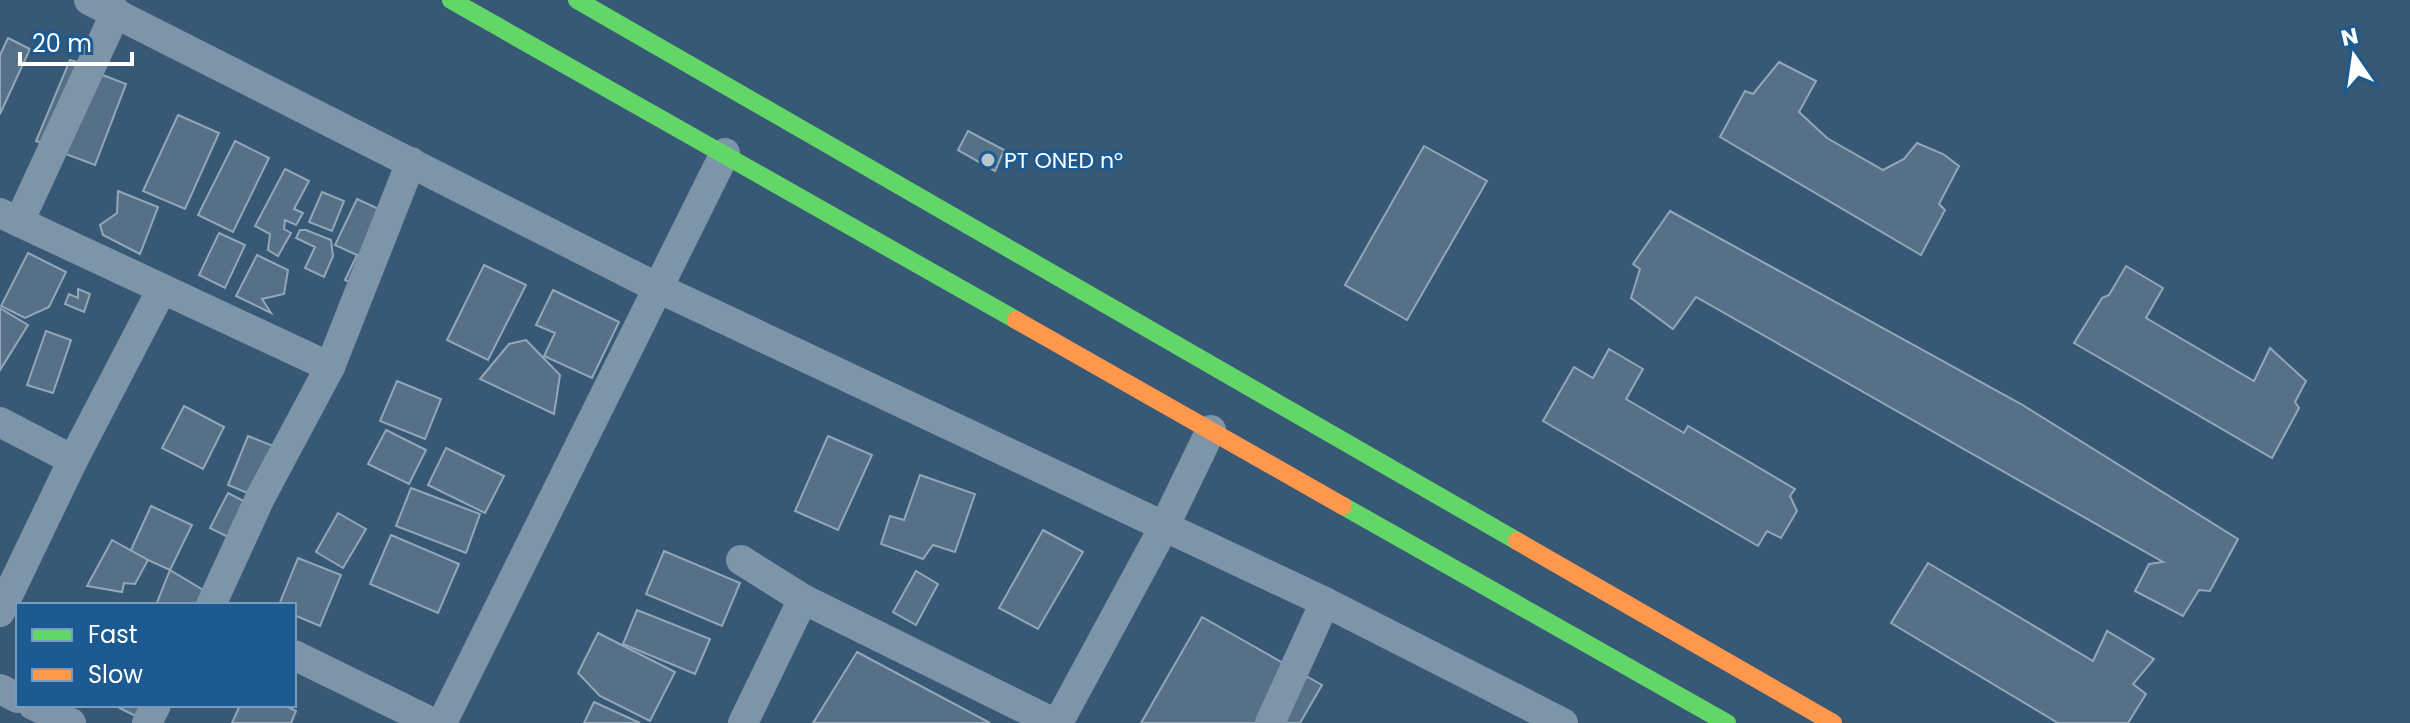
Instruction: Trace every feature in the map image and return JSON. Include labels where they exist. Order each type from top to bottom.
[{"type":"main road","points":[[451,0],[1727,723]]},
{"type":"main road","points":[[577,0],[1833,723]]},
{"type":"street","points":[[330,367],[10,217],[102,6],[658,288],[1325,602],[1563,723]]},
{"type":"street","points":[[442,723],[725,153]]},
{"type":"street","points":[[212,603],[260,498],[330,367],[411,162]]},
{"type":"street","points":[[0,612],[73,460],[162,289]]},
{"type":"street","points":[[0,422],[73,460]]},
{"type":"street","points":[[741,560],[803,599],[1056,723],[1164,527],[1211,430]]},
{"type":"street","points":[[743,723],[803,599]]},
{"type":"street","points":[[1270,723],[1325,602]]},
{"type":"street","points":[[296,656],[433,723]]},
{"type":"street","points":[[37,707],[71,723]]},
{"type":"building","points":[[8,38],[30,49],[0,114],[0,55]]},
{"type":"building","points":[[70,60],[84,64],[46,144],[36,141]]},
{"type":"building","points":[[1779,62],[1816,81],[1799,112],[1827,138],[1883,170],[1904,159],[1917,143],[1943,154],[1959,166],[1939,204],[1945,210],[1921,255],[1720,137],[1745,91],[1753,94]]},
{"type":"building","points":[[95,72],[126,84],[95,165],[63,153]]},
{"type":"building","points":[[178,115],[219,133],[185,209],[143,191]]},
{"type":"building","name":"PT ONED n°","points":[[968,131],[1004,150],[995,171],[958,150]]},
{"type":"building","points":[[235,141],[269,158],[233,232],[198,215]]},
{"type":"building","points":[[1424,146],[1487,181],[1407,320],[1345,285]]},
{"type":"building","points":[[285,169],[309,181],[294,209],[303,213],[296,225],[285,220],[284,229],[291,233],[278,256],[268,250],[270,234],[255,226]]},
{"type":"building","points":[[118,191],[158,207],[140,254],[103,235],[100,225],[117,213]]},
{"type":"building","points":[[322,192],[344,201],[332,231],[309,222]]},
{"type":"building","points":[[357,199],[385,212],[351,283],[345,280],[357,255],[335,245]]},
{"type":"building","points":[[1670,211],[2021,404],[2238,539],[2210,591],[2199,590],[2183,616],[2135,591],[2149,564],[2163,562],[1696,297],[1673,329],[1631,298],[1640,269],[1633,264]]},
{"type":"building","points":[[300,230],[331,240],[333,256],[324,277],[305,268],[315,247],[296,238]]},
{"type":"building","points":[[219,233],[245,245],[225,288],[199,275]]},
{"type":"building","points":[[28,253],[66,272],[49,307],[25,318],[1,306]]},
{"type":"building","points":[[257,255],[288,270],[284,294],[262,299],[271,313],[236,296]]},
{"type":"building","points":[[484,265],[526,285],[488,360],[447,340]]},
{"type":"building","points":[[2126,266],[2163,288],[2146,318],[2254,381],[2270,348],[2306,381],[2295,402],[2299,408],[2272,458],[2074,343]]},
{"type":"building","points":[[78,289],[90,294],[84,312],[65,304],[69,294],[78,298]]},
{"type":"building","points":[[553,290],[619,322],[592,378],[544,356],[555,333],[536,325]]},
{"type":"building","points":[[0,308],[28,325],[0,370]]},
{"type":"building","points":[[46,331],[71,340],[53,393],[27,385]]},
{"type":"building","points":[[526,340],[560,375],[554,414],[480,379],[509,344]]},
{"type":"building","points":[[1609,349],[1643,369],[1626,399],[1684,433],[1688,426],[1795,489],[1790,496],[1797,511],[1781,538],[1767,531],[1758,546],[1543,421],[1574,367],[1593,378]]},
{"type":"building","points":[[397,381],[441,399],[425,439],[380,421]]},
{"type":"building","points":[[184,406],[224,427],[203,469],[162,448]]},
{"type":"building","points":[[386,430],[426,450],[409,484],[368,464]]},
{"type":"building","points":[[248,436],[281,449],[260,498],[228,485]]},
{"type":"building","points":[[828,436],[872,455],[838,530],[795,511]]},
{"type":"building","points":[[446,448],[504,476],[485,513],[428,485]]},
{"type":"building","points":[[920,475],[975,494],[955,552],[933,545],[923,559],[881,544],[890,516],[904,520]]},
{"type":"building","points":[[411,488],[480,514],[466,553],[396,526]]},
{"type":"building","points":[[228,493],[267,513],[250,548],[210,528]]},
{"type":"building","points":[[151,506],[192,525],[170,570],[130,552]]},
{"type":"building","points":[[338,513],[366,529],[343,568],[316,552]]},
{"type":"building","points":[[1043,530],[1083,552],[1038,629],[999,608]]},
{"type":"building","points":[[391,535],[459,564],[438,613],[370,584]]},
{"type":"building","points":[[112,540],[148,560],[135,584],[124,583],[122,592],[87,586]]},
{"type":"building","points":[[664,551],[740,583],[722,626],[646,594]]},
{"type":"building","points":[[298,558],[341,575],[320,626],[296,616],[296,603],[280,603]]},
{"type":"building","points":[[1928,563],[2093,661],[2107,631],[2154,659],[2133,684],[2146,694],[2128,723],[2058,723],[1891,623]]},
{"type":"building","points":[[170,570],[208,593],[203,603],[157,603]]},
{"type":"building","points":[[916,571],[938,584],[916,625],[893,612]]},
{"type":"building","points":[[637,610],[710,639],[695,674],[623,644]]},
{"type":"building","points":[[1202,617],[1322,685],[1300,723],[1141,723]]},
{"type":"building","points":[[598,633],[675,672],[650,721],[600,696],[578,673]]},
{"type":"building","points":[[857,652],[990,723],[813,723]]},
{"type":"building","points":[[594,702],[640,723],[584,723]]},
{"type":"building","points":[[118,707],[155,707],[147,722]]},
{"type":"building","points":[[239,707],[288,707],[296,711],[291,723],[232,723]]},
{"type":"traffic: fast","points":[[451,0],[1016,320]]},
{"type":"traffic: fast","points":[[577,0],[1517,541]]},
{"type":"traffic: fast","points":[[1343,506],[1727,723]]},
{"type":"traffic: slow","points":[[1016,320],[1343,506]]},
{"type":"traffic: slow","points":[[1517,541],[1833,723]]},
{"type":"place","name":"PT ONED n°","points":[[988,160]]}]
